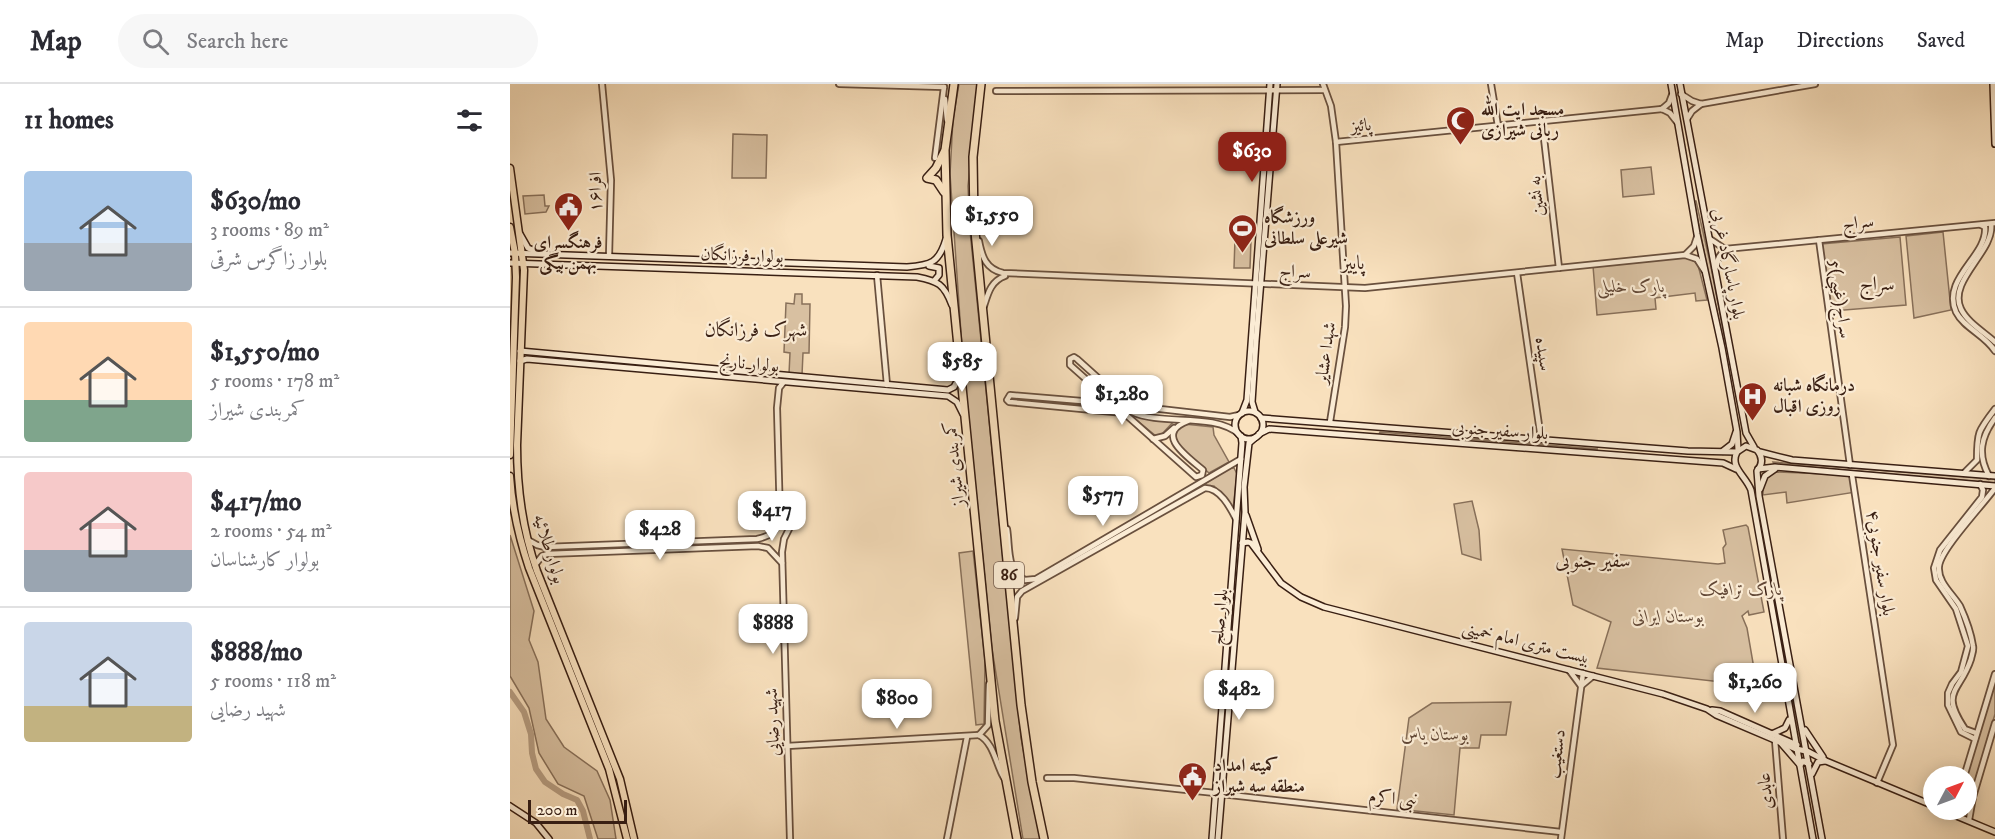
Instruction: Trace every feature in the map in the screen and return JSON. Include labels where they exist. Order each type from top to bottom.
[{"type":"highway","name":"کمربندی شیراز","points":[[954,84],[945,150],[947,235],[995,721],[1017,839]]},
{"type":"highway","name":"86","points":[[981,84],[973,157],[974,220],[1026,741],[1044,839]]},
{"type":"highway","points":[[945,150],[936,168],[927,178],[936,180],[946,196]]},
{"type":"main road","name":"بلوار پاسارگاد غربی","points":[[1671,84],[1697,234],[1737,430],[1737,451],[1734,461],[1739,471]]},
{"type":"main road","name":"بلوار پاسارگاد غربی","points":[[1680,84],[1745,432],[1757,450]]},
{"type":"main road","points":[[1993,84],[1995,144]]},
{"type":"main road","points":[[1250,389],[1255,412],[1261,418],[1263,426],[1257,435],[1247,438],[1240,435],[1235,423],[1250,389],[1273,87]]},
{"type":"main road","name":"بولوار طلائیه","points":[[510,168],[524,264],[524,356],[514,444],[510,455]]},
{"type":"main road","points":[[1690,197],[1699,195]]},
{"type":"main road","name":"بولوار طلائیه","points":[[510,229],[513,242],[514,278],[514,444],[518,489],[527,538],[535,565],[620,779],[634,839]]},
{"type":"main road","points":[[519,232],[528,248],[544,254]]},
{"type":"main road","points":[[923,266],[938,258],[947,235]]},
{"type":"main road","points":[[513,242],[518,246],[521,243]]},
{"type":"main road","name":"بولوار فرزانگان","points":[[512,253],[923,266]]},
{"type":"main road","points":[[534,254],[530,259],[535,264]]},
{"type":"main road","points":[[663,258],[663,268]]},
{"type":"main road","name":"بولوار فرزانگان","points":[[513,263],[877,275],[934,280]]},
{"type":"main road","points":[[923,266],[939,268],[939,275],[934,280],[946,291],[955,312]]},
{"type":"main road","points":[[514,278],[520,274],[524,277]]},
{"type":"main road","points":[[1722,348],[1729,346]]},
{"type":"main road","name":"بولوار نارنج","points":[[524,356],[886,385],[948,393]]},
{"type":"main road","name":"بولوار نارنج","points":[[657,368],[783,383],[948,393]]},
{"type":"main road","points":[[961,374],[956,385],[948,393],[957,402],[965,417]]},
{"type":"main road","points":[[1240,414],[1255,412]]},
{"type":"main road","name":"بلوار سفیر جنوبی","points":[[1261,418],[1719,453],[1737,451],[1746,446],[1757,450]]},
{"type":"main road","points":[[1278,420],[1276,426],[1278,429]]},
{"type":"main road","points":[[1374,425],[1374,436]]},
{"type":"main road","name":"بلوار سفیر جنوبی","points":[[1257,435],[1269,429],[1278,429],[1603,453],[1723,463],[1739,471]]},
{"type":"main road","points":[[1737,430],[1741,437],[1745,432]]},
{"type":"main road","points":[[1719,453],[1732,444],[1737,430]]},
{"type":"main road","name":"بلوار صلح","points":[[1230,647],[1240,435]]},
{"type":"main road","name":"بلوار صلح","points":[[1212,839],[1245,512],[1244,487],[1249,443],[1257,435]]},
{"type":"main road","points":[[1602,444],[1603,453]]},
{"type":"main road","points":[[1757,450],[1776,458],[1992,476]]},
{"type":"main road","points":[[1757,450],[1762,462],[1758,470],[1759,496],[1822,839]]},
{"type":"main road","points":[[1708,452],[1716,454],[1719,458],[1711,462]]},
{"type":"main road","points":[[1776,458],[1770,462],[1777,467]]},
{"type":"main road","points":[[1758,470],[1777,467],[1995,487]]},
{"type":"main road","points":[[1759,496],[1761,482],[1770,471],[1777,467]]},
{"type":"main road","points":[[1739,471],[1746,478],[1751,490],[1813,839]]},
{"type":"main road","name":"بولوار طلائیه","points":[[510,476],[513,509],[526,559],[609,769],[627,839]]},
{"type":"main road","points":[[1245,512],[1260,553]]},
{"type":"main road","points":[[1242,543],[1251,543],[1260,553]]},
{"type":"main road","name":"بیست متری امام خمینی","points":[[1260,553],[1281,583],[1308,601],[1663,694],[1720,711],[1775,739]]},
{"type":"main road","points":[[1772,610],[1780,609]]},
{"type":"main road","points":[[1775,739],[1788,724],[1790,712]]},
{"type":"main road","points":[[1793,729],[1799,734],[1802,726]]},
{"type":"main road","points":[[1802,726],[1826,761]]},
{"type":"main road","points":[[1775,739],[1923,802]]},
{"type":"main road","points":[[1775,739],[1796,746]]},
{"type":"main road","points":[[1775,739],[1800,765]]},
{"type":"main road","points":[[1800,765],[1803,761],[1809,764]]},
{"type":"main road","points":[[1811,777],[1818,762],[1826,761]]},
{"type":"main road","name":"بلوار صلح","points":[[1218,794],[1218,839]]},
{"type":"main road","points":[[510,806],[536,822],[549,839]]},
{"type":"main road","points":[[1969,820],[1995,832]]},
{"type":"street","name":"۱۶افرا","points":[[602,84],[611,180],[609,256]]},
{"type":"street","points":[[840,84],[944,86]]},
{"type":"street","points":[[1491,84],[1498,126]]},
{"type":"street","points":[[1686,121],[1694,109],[1701,104],[1815,84]]},
{"type":"street","points":[[944,86],[948,122]]},
{"type":"street","points":[[935,158],[944,86]]},
{"type":"street","name":"پائیز","points":[[996,91],[1324,87],[1331,106],[1336,142],[1662,109]]},
{"type":"street","points":[[1682,94],[1701,104]]},
{"type":"street","points":[[1672,95],[1669,103],[1662,109],[1670,113],[1677,122]]},
{"type":"street","name":"به نشین","points":[[1542,121],[1559,268]]},
{"type":"street","name":"شهدا عشایر","points":[[1330,422],[1345,327],[1345,288],[1336,142]]},
{"type":"street","points":[[974,220],[985,262],[995,270],[1011,274]]},
{"type":"street","points":[[1993,224],[1993,235],[1984,243],[1955,286],[1953,302],[1959,317],[1995,351]]},
{"type":"street","name":"سراج","points":[[1725,249],[1993,224]]},
{"type":"street","points":[[1981,225],[1985,227],[1984,243],[1962,286],[1959,303],[1965,316],[1995,342]]},
{"type":"street","points":[[1706,230],[1712,241],[1725,249],[1717,261],[1715,272]]},
{"type":"street","points":[[1697,234],[1694,246],[1685,255],[1697,259],[1706,276]]},
{"type":"street","name":"5سراج(غیبی)","points":[[1819,240],[1850,465]]},
{"type":"street","name":"سراج","points":[[1011,274],[1365,288],[1685,255]]},
{"type":"street","name":"سپیده","points":[[1517,273],[1541,439]]},
{"type":"street","points":[[983,309],[992,285],[1002,276],[1011,274]]},
{"type":"street","points":[[877,275],[886,385]]},
{"type":"street","points":[[1177,426],[1173,435],[1174,441],[1203,470],[1202,475],[1196,477],[1070,365],[1070,359],[1074,357],[1077,359],[1127,404],[1143,408],[1216,415],[1240,414]]},
{"type":"street","name":"شهید رضایی","points":[[774,533],[779,522],[780,502],[778,388],[783,383]]},
{"type":"street","points":[[1099,391],[1094,402],[1010,395],[1007,400],[1124,413]]},
{"type":"street","points":[[1105,396],[1132,412],[1231,427],[1240,435]]},
{"type":"street","points":[[1080,401],[1080,408]]},
{"type":"street","points":[[1992,476],[1985,468],[1976,445],[1979,432],[1995,409]]},
{"type":"street","points":[[1216,415],[1218,422],[1216,424]]},
{"type":"street","points":[[1964,474],[1975,465],[1980,455],[1984,435],[1995,418]]},
{"type":"street","points":[[1153,439],[1165,436],[1177,426],[1188,421]]},
{"type":"street","points":[[1014,626],[1017,597],[1036,581],[1175,501],[1240,459]]},
{"type":"street","name":"بلوار سفیر جنوبی۴","points":[[1852,475],[1893,746],[1877,783]]},
{"type":"street","points":[[1980,484],[1984,498]]},
{"type":"street","points":[[1976,736],[1959,730],[1947,700],[1952,684],[1961,672],[1968,646],[1956,609],[1936,580],[1934,568],[1940,550],[1995,487]]},
{"type":"street","points":[[1175,501],[1210,488],[1222,497],[1236,519]]},
{"type":"street","name":"شهید رضایی","points":[[780,502],[792,523],[784,539],[782,552],[790,839]]},
{"type":"street","points":[[1002,511],[1014,570],[1025,580],[1036,581]]},
{"type":"street","points":[[527,538],[537,545],[545,546],[757,539],[774,533],[780,534],[784,539]]},
{"type":"street","points":[[767,537],[765,542],[768,548],[782,563]]},
{"type":"street","points":[[757,539],[761,542],[758,546]]},
{"type":"street","points":[[545,546],[543,552],[547,554]]},
{"type":"street","points":[[535,565],[547,554],[758,546],[768,548]]},
{"type":"street","points":[[774,553],[782,552]]},
{"type":"street","points":[[1025,580],[1022,585],[1026,589]]},
{"type":"street","points":[[1569,670],[1581,686],[1593,676]]},
{"type":"street","name":"دستغیب","points":[[1561,839],[1583,673]]},
{"type":"street","points":[[1967,766],[1995,674]]},
{"type":"street","points":[[787,746],[979,735],[988,725],[988,692],[991,675]]},
{"type":"street","points":[[1977,780],[1995,723]]},
{"type":"street","points":[[979,735],[990,746],[995,762],[1005,780]]},
{"type":"street","points":[[947,839],[967,737]]},
{"type":"street","name":"عابدی","points":[[1775,739],[1784,839]]},
{"type":"street","name":"نبی اکرم","points":[[1047,778],[1074,778],[1561,832]]},
{"type":"green space","points":[[959,84],[979,84],[968,186],[970,231],[1021,738],[1040,839],[1023,839],[992,649],[963,362],[950,174],[953,119]]},
{"type":"green space","points":[[733,134],[767,135],[766,178],[732,178]]},
{"type":"green space","points":[[1651,167],[1654,194],[1623,197],[1621,170]]},
{"type":"green space","points":[[544,195],[545,206],[549,206],[546,212],[525,214],[523,196]]},
{"type":"green space","points":[[1694,201],[1696,201],[1711,267],[1726,344],[1724,344],[1717,317]]},
{"type":"green space","points":[[1943,232],[1951,310],[1914,318],[1906,236]]},
{"type":"green space","points":[[1900,237],[1906,305],[1832,311],[1821,244]]},
{"type":"green space","name":"ورزشگاه شیرعلی سلطانی","points":[[1235,239],[1251,240],[1250,268],[1234,268]]},
{"type":"green space","name":"پارک خلیلی","points":[[1685,257],[1698,265],[1707,300],[1696,301],[1695,293],[1655,298],[1656,309],[1597,315],[1593,266]]},
{"type":"green space","points":[[795,294],[802,294],[802,304],[810,304],[809,353],[803,353],[802,375],[789,374],[790,353],[784,352],[786,303],[794,304]]},
{"type":"green space","points":[[1117,404],[1135,415],[1175,420],[1161,435],[1156,436]]},
{"type":"green space","points":[[1184,424],[1213,427],[1214,435],[1229,462],[1209,473],[1176,443],[1174,437],[1177,429]]},
{"type":"green space","points":[[1380,432],[1598,449],[1572,450],[1379,434]]},
{"type":"green space","points":[[1773,462],[1995,479],[1995,483],[1774,464]]},
{"type":"green space","points":[[1230,468],[1234,468],[1237,474],[1233,509],[1214,486],[1198,488]]},
{"type":"green space","points":[[1775,472],[1852,475],[1856,492],[1787,503],[1786,492],[1763,495],[1765,481]]},
{"type":"green space","points":[[1472,501],[1479,530],[1481,560],[1462,554],[1454,504]]},
{"type":"green space","name":"بوستان ایرانی","points":[[1746,525],[1764,612],[1749,615],[1748,611],[1742,616],[1747,628],[1757,686],[1597,668],[1611,622],[1573,605],[1562,549],[1718,564],[1725,563],[1723,548],[1726,544],[1723,530]]},
{"type":"green space","points":[[510,535],[534,611],[529,640],[538,662],[546,719],[564,747],[597,771],[610,800],[616,839],[598,839],[584,796],[558,784],[539,753],[529,708],[510,676]]},
{"type":"green space","points":[[973,551],[985,660],[984,724],[976,725],[959,553]]},
{"type":"green space","points":[[1995,681],[1995,714],[1977,776],[1977,766],[1969,766]]},
{"type":"green space","name":"بوستان یاس","points":[[1511,702],[1506,735],[1481,735],[1479,748],[1460,748],[1454,815],[1397,809],[1409,718],[1432,703]]},
{"type":"waterway","points":[[510,692],[524,712],[531,734],[536,769],[545,782],[577,800],[583,811],[590,839]]},
{"type":"place","name":"مسجد ایت الله ربانی شیرازی","points":[[1460,146]]},
{"type":"place","name":"فرهنگسرای بهمن بیگی","points":[[568,232]]},
{"type":"place","name":"ورزشگاه شیرعلی سلطانی","points":[[1243,254]]},
{"type":"place","name":"درمانگاه شبانه روزی اقبال","points":[[1752,422]]},
{"type":"place","name":"کمیته امداد منطقه سه شیراز","points":[[1193,802]]},
{"type":"district","name":"پاییز","points":[[1353,263]]},
{"type":"district","name":"سراج","points":[[1877,284]]},
{"type":"district","name":"شهرک فرزانگان","points":[[756,330]]},
{"type":"district","name":"سفیر جنوبی","points":[[1593,561]]},
{"type":"park label","name":"پارک ترافیک","points":[[1741,590]]}]
